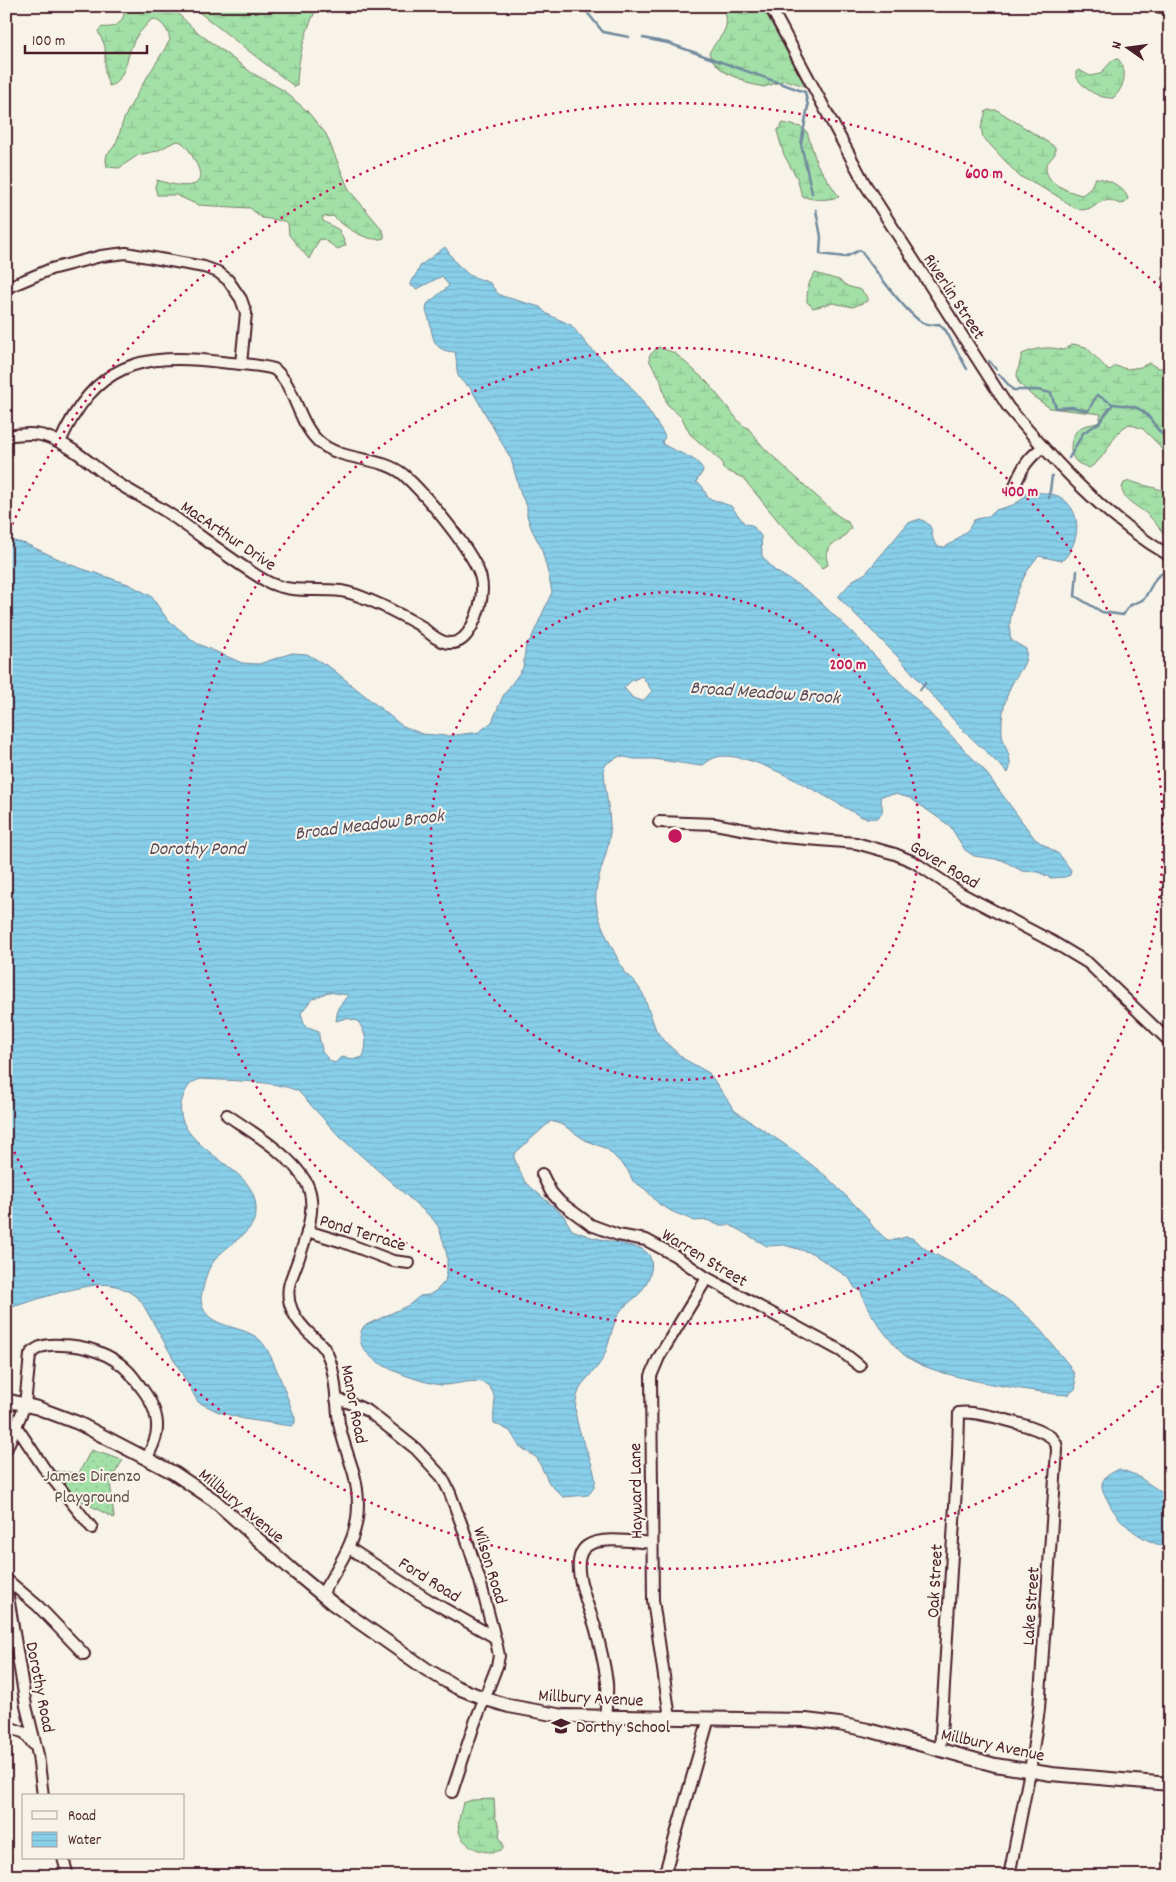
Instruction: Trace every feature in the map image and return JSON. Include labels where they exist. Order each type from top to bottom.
[{"type":"main road","name":"Millbury Avenue","points":[[6,1400],[78,1423],[174,1472],[202,1492],[290,1569],[322,1594],[426,1669],[456,1687],[485,1699],[536,1712],[563,1716],[806,1720],[839,1724],[995,1765],[1110,1780],[1170,1784]]},
{"type":"street","name":"Riverlin Street","points":[[770,6],[865,184],[1008,407],[1043,447],[1099,503],[1127,527],[1170,556]]},
{"type":"street","points":[[1156,6],[1170,9]]},
{"type":"street","points":[[6,288],[65,265],[101,256],[126,253],[204,267],[218,272],[228,280],[241,299],[246,312],[241,364],[204,360],[163,359],[128,367],[108,377],[87,395],[65,430],[60,442]]},
{"type":"street","name":"MacArthur Drive","points":[[6,436],[37,434],[60,442],[118,484],[168,513],[268,582],[296,590],[350,592],[396,613],[445,643],[456,643],[463,640],[472,627],[476,616],[481,598],[482,584],[481,576],[472,559],[456,535],[403,474],[387,466],[340,453],[317,440],[305,424],[278,372],[268,368],[241,364]]},
{"type":"street","points":[[1015,486],[1020,472],[1030,456],[1043,447]]},
{"type":"street","name":"Gover Road","points":[[659,822],[715,824],[783,837],[856,843],[895,854],[914,862],[962,894],[1053,942],[1088,964],[1170,1042]]},
{"type":"street","name":"Manor Road","points":[[227,1115],[278,1152],[302,1175],[309,1189],[311,1204],[310,1221],[287,1290],[288,1297],[295,1317],[324,1347],[328,1356],[340,1430],[358,1492],[357,1522],[349,1548],[322,1594]]},
{"type":"street","name":"Warren Street","points":[[542,1174],[551,1192],[560,1202],[591,1225],[618,1235],[646,1240],[674,1255],[707,1278],[840,1351],[860,1366]]},
{"type":"street","name":"Pond Terrace","points":[[307,1231],[393,1261],[409,1263]]},
{"type":"street","name":"Hayward Lane","points":[[670,1718],[653,1600],[651,1376],[659,1357],[707,1278]]},
{"type":"street","points":[[6,1450],[25,1405],[30,1355],[38,1348],[56,1345],[80,1346],[100,1353],[120,1364],[148,1396],[154,1410],[158,1430],[147,1458]]},
{"type":"street","name":"Wilson Road","points":[[336,1400],[350,1403],[368,1411],[416,1449],[442,1477],[464,1531],[480,1581],[499,1656],[452,1792]]},
{"type":"street","name":"Lake Street","points":[[959,1412],[1023,1425],[1047,1435],[1056,1443],[1057,1456],[1040,1699],[1030,1771],[1009,1876]]},
{"type":"street","name":"Oak Street","points":[[940,1751],[959,1412]]},
{"type":"street","points":[[16,1426],[44,1468],[92,1528]]},
{"type":"street","points":[[605,1717],[607,1684],[596,1629],[581,1582],[580,1556],[590,1544],[610,1541],[652,1543]]},
{"type":"street","name":"Ford Road","points":[[349,1548],[422,1596],[494,1637]]},
{"type":"street","points":[[6,1579],[38,1606],[84,1654]]},
{"type":"street","name":"Dorothy Road","points":[[6,1584],[26,1706],[37,1749],[44,1794]]},
{"type":"street","points":[[664,1876],[709,1718]]},
{"type":"street","points":[[6,1726],[25,1733],[37,1749]]},
{"type":"street","points":[[64,1860],[68,1876]]},
{"type":"green space","points":[[125,6],[170,6],[196,31],[252,73],[283,90],[307,111],[326,134],[349,190],[377,223],[384,233],[384,238],[378,239],[364,236],[343,225],[333,216],[322,217],[323,221],[339,230],[346,245],[338,249],[323,239],[319,240],[309,259],[289,235],[288,223],[284,221],[262,218],[250,208],[198,205],[176,195],[157,195],[155,187],[157,180],[183,186],[197,183],[200,178],[199,170],[190,151],[179,141],[157,151],[138,155],[119,168],[107,167],[107,154],[116,142],[124,119],[170,40],[167,30],[162,24],[153,19],[150,21],[134,40],[119,80],[109,86],[105,74],[105,46],[98,31],[102,27],[112,27],[119,23],[124,16]]},
{"type":"green space","points":[[191,6],[319,6],[310,23],[303,44],[297,85],[295,87]]},
{"type":"green space","points":[[723,6],[762,6],[805,86],[785,80],[764,87],[746,83],[744,80],[728,74],[719,67],[709,53],[726,27],[726,14]]},
{"type":"green space","points":[[1118,59],[1123,68],[1124,79],[1120,90],[1113,98],[1097,95],[1082,85],[1076,76],[1076,72],[1079,70],[1090,76],[1100,74],[1113,60]]},
{"type":"green space","points":[[997,110],[1055,147],[1055,154],[1046,167],[1047,173],[1054,183],[1071,192],[1082,195],[1090,189],[1095,178],[1100,178],[1110,181],[1119,187],[1128,199],[1125,203],[1120,204],[1110,200],[1100,202],[1092,208],[1082,210],[1075,208],[1054,194],[1019,176],[983,137],[981,128],[986,111]]},
{"type":"green space","points":[[783,123],[801,127],[807,132],[817,164],[839,197],[821,200],[802,196],[797,178],[784,155],[777,131]]},
{"type":"green space","points":[[815,273],[839,280],[847,286],[861,290],[867,297],[867,301],[853,307],[833,303],[813,308],[807,302],[807,294],[809,283]]},
{"type":"green space","points":[[1073,344],[1086,347],[1109,371],[1115,366],[1127,369],[1141,367],[1149,363],[1156,367],[1170,370],[1170,463],[1158,444],[1143,429],[1129,424],[1118,433],[1095,464],[1089,468],[1078,463],[1071,450],[1074,435],[1080,428],[1099,422],[1101,414],[1050,408],[1031,395],[1018,382],[1017,374],[1022,354],[1042,348],[1063,350]]},
{"type":"green space","points":[[658,347],[675,353],[707,382],[742,425],[748,428],[765,449],[837,515],[848,522],[851,528],[841,540],[831,545],[826,556],[828,565],[822,568],[779,522],[743,478],[723,469],[722,462],[690,434],[682,418],[667,404],[660,378],[650,362],[649,356]]},
{"type":"green space","points":[[1130,481],[1170,494],[1170,538],[1123,493],[1124,483]]},
{"type":"green space","name":"James Direnzo Playground","points":[[91,1450],[123,1460],[110,1481],[114,1518],[74,1497],[51,1471],[79,1473]]},
{"type":"green space","points":[[494,1799],[495,1816],[500,1829],[499,1836],[503,1849],[490,1852],[477,1849],[465,1842],[461,1837],[459,1828],[463,1803],[472,1800]]},
{"type":"water","name":"Dorothy Pond","points":[[445,247],[456,263],[469,275],[490,283],[497,293],[540,307],[547,314],[571,325],[589,347],[624,379],[640,398],[665,437],[662,442],[663,444],[692,459],[701,466],[703,471],[696,482],[702,486],[708,498],[731,506],[745,524],[752,525],[761,536],[762,556],[774,570],[808,591],[852,632],[984,770],[1035,839],[1060,855],[1071,870],[1070,875],[1065,877],[1051,878],[1038,872],[1022,871],[1002,860],[974,856],[965,850],[950,826],[910,798],[895,794],[881,796],[882,814],[877,818],[862,817],[788,777],[746,759],[728,756],[714,758],[701,766],[620,756],[607,763],[604,768],[610,833],[597,885],[596,903],[598,913],[601,924],[625,974],[633,979],[643,994],[656,1030],[663,1040],[684,1059],[709,1073],[735,1111],[793,1150],[827,1177],[886,1239],[891,1241],[906,1237],[912,1238],[927,1250],[963,1269],[1009,1301],[1033,1321],[1069,1365],[1074,1374],[1076,1388],[1068,1395],[975,1381],[933,1370],[916,1362],[903,1354],[892,1342],[869,1310],[861,1291],[855,1288],[849,1278],[812,1253],[784,1245],[767,1246],[730,1225],[718,1225],[707,1220],[695,1221],[673,1212],[659,1204],[645,1189],[633,1181],[627,1169],[607,1149],[585,1140],[563,1125],[551,1121],[514,1154],[525,1182],[563,1215],[572,1230],[591,1237],[640,1248],[650,1257],[651,1263],[647,1282],[640,1293],[620,1312],[603,1358],[582,1385],[577,1397],[575,1408],[577,1420],[593,1467],[594,1487],[588,1495],[563,1497],[549,1483],[537,1458],[519,1446],[510,1431],[494,1423],[494,1397],[486,1384],[477,1381],[446,1385],[430,1383],[386,1367],[364,1349],[360,1338],[364,1326],[409,1305],[420,1296],[429,1295],[437,1290],[445,1281],[447,1256],[438,1226],[432,1218],[340,1137],[298,1091],[288,1087],[251,1082],[201,1079],[189,1085],[183,1097],[181,1113],[185,1126],[195,1139],[246,1183],[253,1194],[256,1207],[255,1217],[245,1233],[221,1253],[211,1265],[201,1297],[203,1308],[215,1321],[252,1335],[265,1346],[279,1376],[295,1418],[295,1423],[291,1426],[244,1419],[219,1412],[198,1402],[141,1301],[119,1287],[111,1285],[88,1286],[6,1309],[6,539],[26,544],[74,566],[128,584],[151,596],[167,619],[196,643],[242,663],[259,664],[292,653],[307,654],[331,668],[401,725],[422,734],[449,736],[479,732],[492,722],[503,696],[523,668],[526,644],[531,639],[552,592],[541,547],[527,516],[527,506],[521,495],[511,459],[470,387],[458,376],[455,352],[440,348],[433,338],[426,311],[427,304],[449,286],[442,276],[417,289],[410,285],[421,265]],"holes":[[[642,676],[652,691],[643,701],[633,698],[624,688],[631,681]],[[328,992],[348,995],[338,1008],[336,1021],[346,1018],[358,1021],[365,1038],[363,1057],[355,1059],[341,1057],[335,1063],[330,1061],[322,1052],[319,1031],[305,1026],[301,1013],[311,1000]]]},
{"type":"water","points":[[1033,492],[1057,496],[1068,503],[1076,519],[1077,528],[1073,546],[1062,561],[1039,556],[1027,572],[1016,595],[1010,620],[1011,640],[1026,649],[1026,658],[1008,692],[1002,719],[1002,733],[1010,763],[1008,773],[959,726],[900,659],[838,597],[853,580],[866,573],[908,523],[920,519],[925,522],[931,528],[937,546],[945,547],[968,530],[974,520],[1013,505],[1021,500],[1026,493]]},
{"type":"water","points":[[1119,1469],[1136,1475],[1170,1498],[1170,1548],[1150,1541],[1132,1531],[1112,1508],[1102,1488],[1102,1483],[1106,1477]]},
{"type":"waterway","points":[[582,6],[603,32],[629,37]]},
{"type":"waterway","points":[[643,38],[668,43],[805,92],[808,106],[801,144],[812,193]]},
{"type":"waterway","points":[[816,210],[821,237],[820,254],[845,257],[860,250],[892,292],[912,314],[921,322],[928,325],[939,324],[946,331],[967,369]]},
{"type":"waterway","points":[[989,361],[996,369]]},
{"type":"waterway","points":[[999,374],[1013,390],[1037,390],[1051,393],[1056,408],[1072,407],[1088,411],[1097,395],[1113,404]]},
{"type":"waterway","points":[[1069,458],[1083,433],[1099,423],[1113,404],[1131,406],[1142,411],[1170,441]]},
{"type":"waterway","points":[[1049,498],[1052,476]]},
{"type":"waterway","points":[[1077,571],[1075,596],[1102,612],[1123,615],[1129,606],[1144,599],[1156,578],[1167,569]]},
{"type":"waterway","name":"Broad Meadow Brook","points":[[920,690],[925,683]]},
{"type":"place","name":"Dorthy School","points":[[561,1726]]}]
